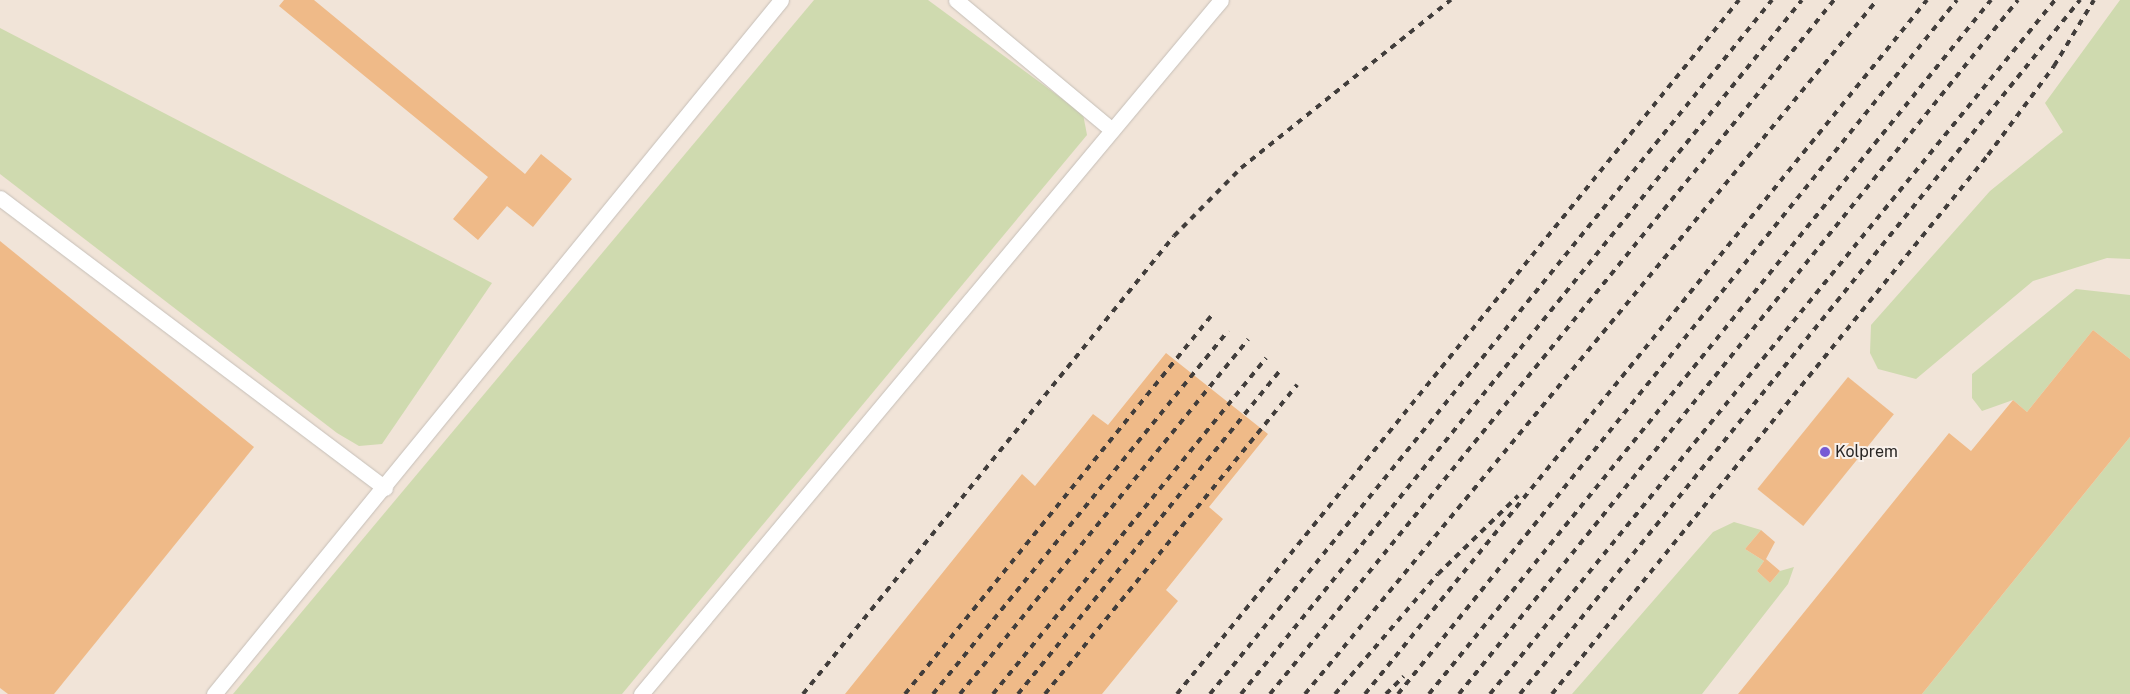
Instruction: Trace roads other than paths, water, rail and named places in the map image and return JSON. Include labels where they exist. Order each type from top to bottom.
[{"type":"lane","points":[[214,694],[385,488],[782,0]]},
{"type":"lane","points":[[956,0],[1112,130]]},
{"type":"lane","points":[[640,694],[1221,0]]},
{"type":"lane","points":[[0,198],[385,488]]},
{"type":"railway","points":[[803,694],[1174,236],[1241,168],[1451,0]]},
{"type":"railway","points":[[1177,694],[1739,0]]},
{"type":"railway","points":[[1210,694],[1772,0]]},
{"type":"railway","points":[[1241,694],[1802,0]]},
{"type":"railway","points":[[1270,694],[1834,0]]},
{"type":"railway","points":[[1305,694],[1877,0]]},
{"type":"railway","points":[[1365,694],[1927,0]]},
{"type":"railway","points":[[1398,694],[1957,0]]},
{"type":"railway","points":[[1429,694],[1991,0]]},
{"type":"railway","points":[[1459,694],[2018,0]]},
{"type":"railway","points":[[1490,694],[2055,0]]},
{"type":"railway","points":[[1520,694],[2080,0]]},
{"type":"railway","points":[[1552,694],[1988,155],[2054,66],[2094,0]]},
{"type":"railway","points":[[905,694],[1211,316]]},
{"type":"railway","points":[[933,694],[1228,331]]},
{"type":"railway","points":[[960,694],[1248,339]]},
{"type":"railway","points":[[993,694],[1266,358]]},
{"type":"railway","points":[[1018,694],[1280,371]]},
{"type":"railway","points":[[1045,694],[1297,385]]},
{"type":"railway","points":[[1335,694],[1438,574],[1518,496]]},
{"type":"railway","points":[[1386,694],[1404,676]]},
{"type":"place","name":"Kolprem","points":[[1825,452]]}]
